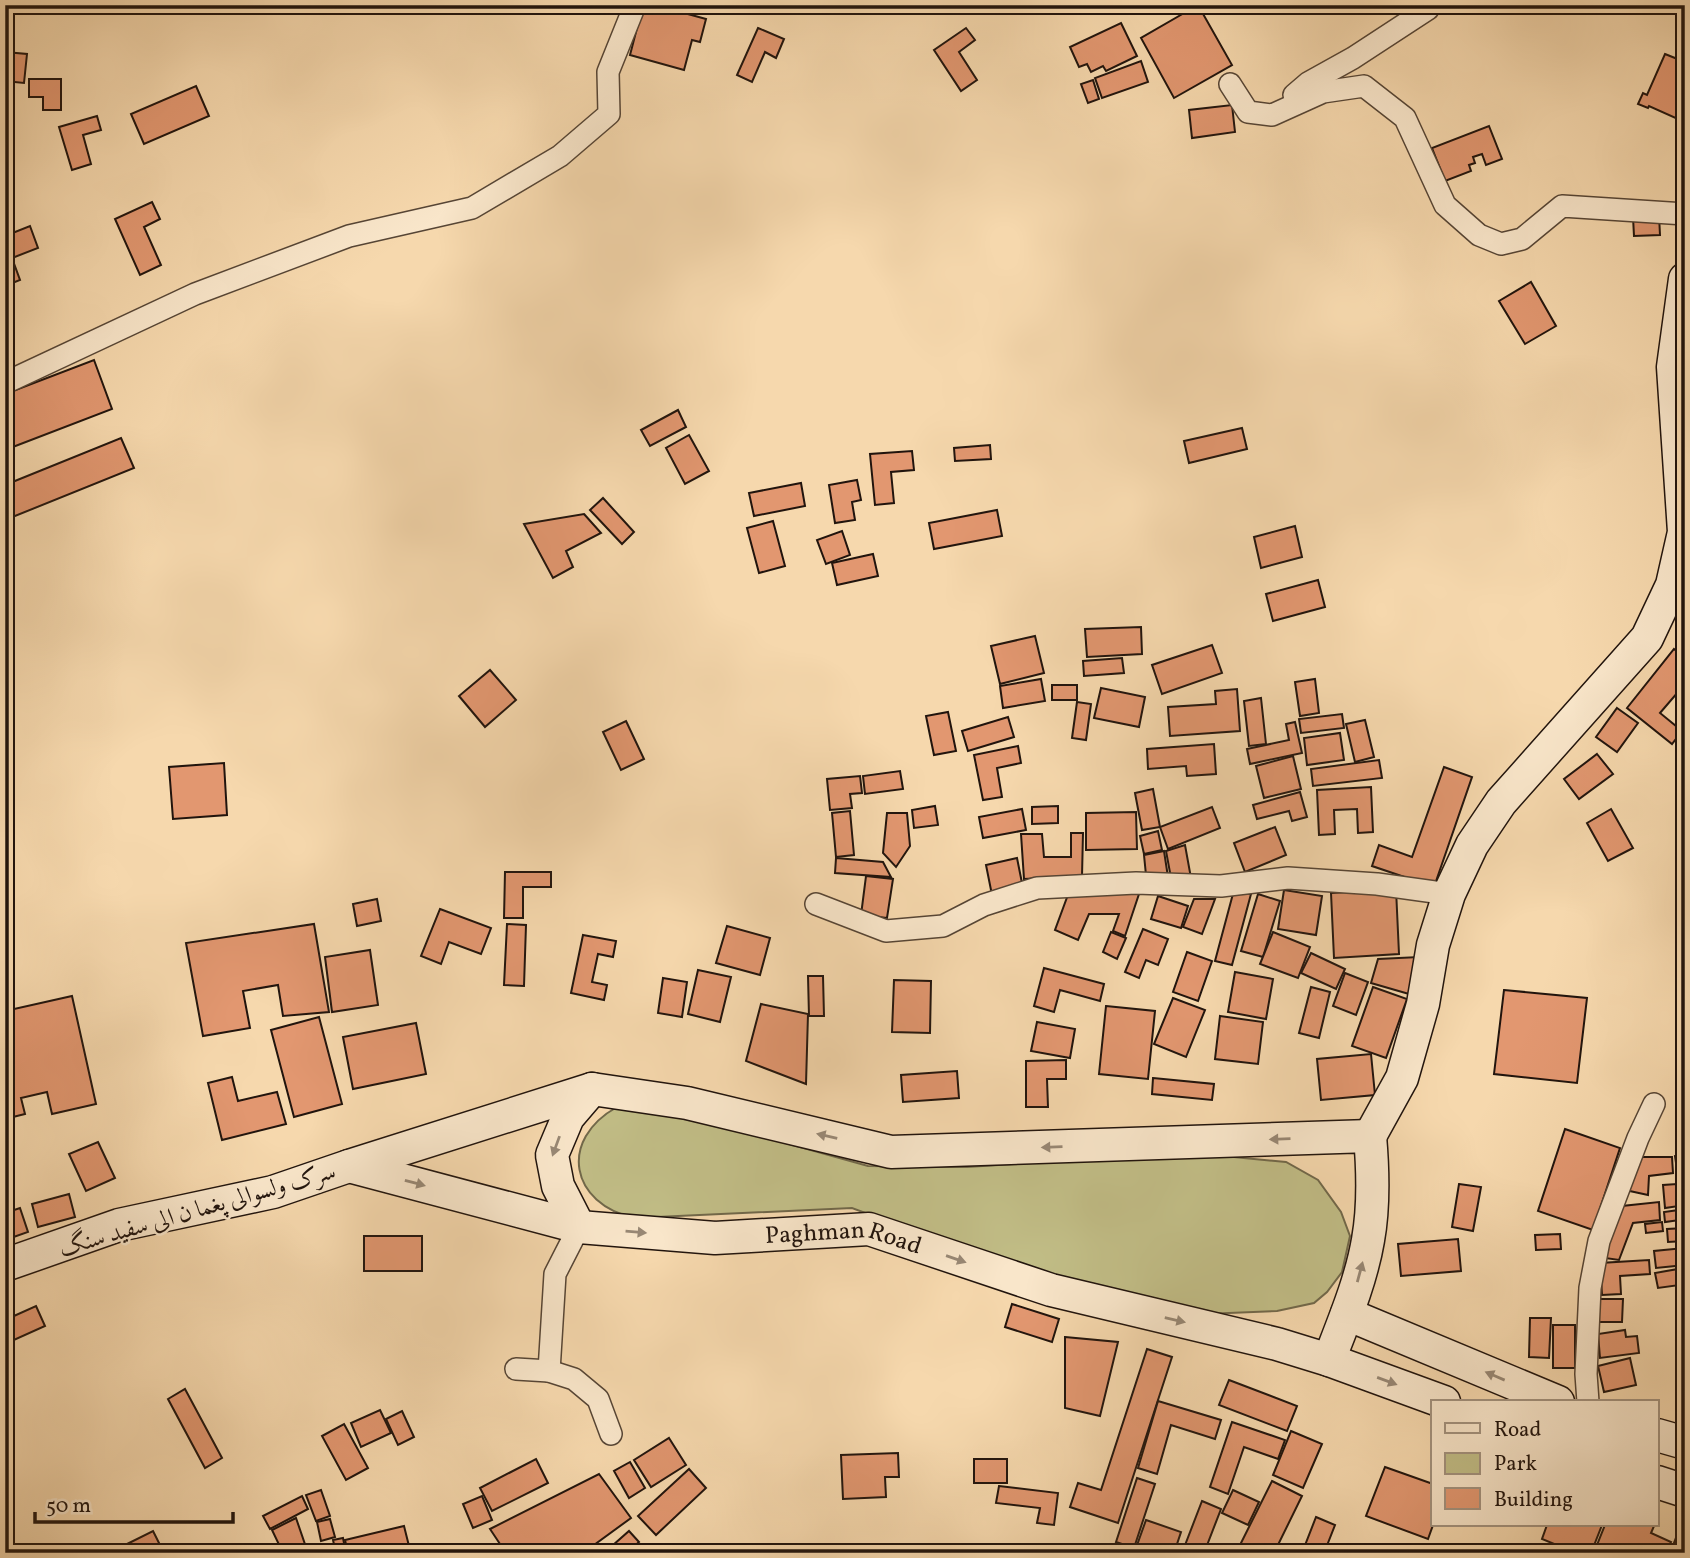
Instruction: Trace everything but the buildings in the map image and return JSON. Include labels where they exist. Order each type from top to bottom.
[{"type":"main road","points":[[1329,1360],[1347,1314],[1368,1239],[1373,1167],[1370,1136],[1402,1078],[1423,1004],[1433,945],[1449,894],[1472,845],[1501,802],[1647,638],[1672,585],[1685,532],[1673,367],[1684,292]]},
{"type":"main road","points":[[579,1227],[558,1186],[552,1155],[568,1117],[592,1089],[687,1103],[891,1152],[1370,1136]]},
{"type":"main road","name":"سرک ولسوالی پغما ن الی سفید سنگ","points":[[5,1265],[119,1225],[273,1192],[592,1089]]},
{"type":"main road","name":"Paghman Road","points":[[349,1166],[579,1227],[715,1238],[869,1229],[1051,1290],[1329,1360],[1439,1400]]},
{"type":"main road","points":[[1347,1314],[1553,1400]]},
{"type":"main road","points":[[1658,1435],[1685,1443]]},
{"type":"main road","points":[[1658,1482],[1685,1491]]},
{"type":"street","points":[[5,383],[195,294],[349,236],[472,208],[560,156],[609,114],[608,72],[635,5]]},
{"type":"street","points":[[1272,115],[1308,83],[1364,51],[1428,9],[1429,5]]},
{"type":"street","points":[[1230,84],[1248,112],[1272,115],[1323,92],[1364,86],[1405,118],[1445,205],[1479,235],[1501,244],[1522,239],[1562,206],[1685,214]]},
{"type":"street","points":[[816,904],[886,931],[943,926],[984,905],[1037,888],[1136,883],[1221,886],[1288,878],[1377,884],[1449,894]]},
{"type":"street","points":[[1588,1400],[1586,1374],[1590,1289],[1599,1241],[1637,1138],[1654,1104]]},
{"type":"street","points":[[549,1371],[555,1274],[579,1227]]},
{"type":"street","points":[[516,1369],[549,1371],[574,1378],[598,1399],[611,1434]]},
{"type":"green space","points":[[617,1107],[656,1107],[868,1166],[967,1167],[1192,1153],[1286,1162],[1318,1180],[1341,1212],[1350,1236],[1342,1272],[1327,1292],[1314,1303],[1277,1311],[1204,1314],[1050,1281],[852,1208],[635,1218],[613,1211],[596,1199],[585,1185],[580,1170],[580,1153],[586,1136],[598,1121]]}]
